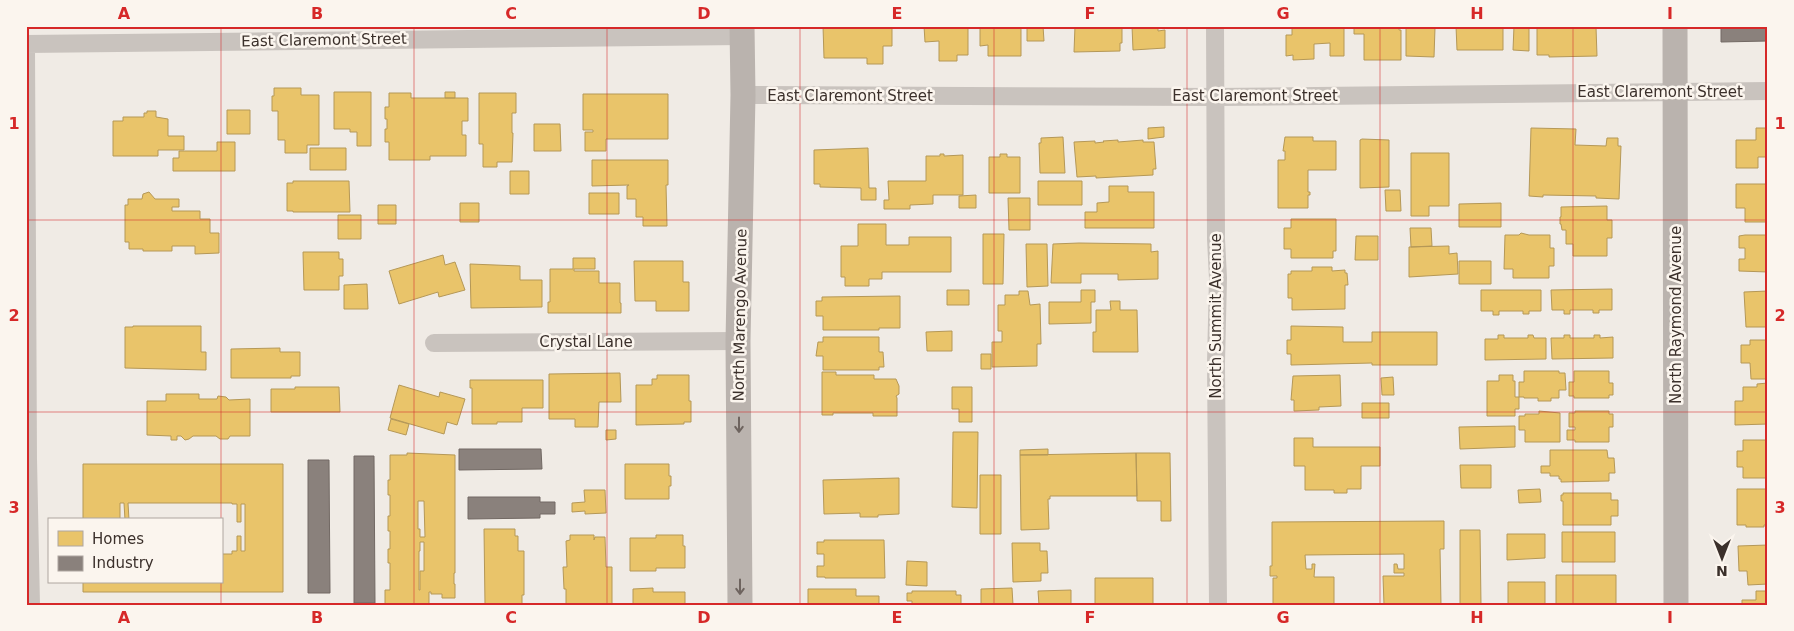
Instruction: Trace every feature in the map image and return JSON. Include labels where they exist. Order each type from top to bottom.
[{"type":"street","name":"North Summit Avenue","points":[[1215,26],[1218,605]]},
{"type":"street","name":"North Raymond Avenue","points":[[1675,26],[1676,605]]},
{"type":"street","name":"East Claremont Street","points":[[26,44],[742,31]]},
{"type":"street","name":"North Marengo Avenue","points":[[740,605],[738,341],[743,95],[742,31]]},
{"type":"street","points":[[26,48],[28,459],[31,605]]},
{"type":"street","name":"East Claremont Street","points":[[743,95],[1216,97],[1768,91]]},
{"type":"street","name":"Crystal Lane","points":[[434,343],[738,341]]},
{"type":"building: Homes","points":[[823,26],[892,26],[892,46],[883,46],[883,64],[867,64],[867,58],[824,58]]},
{"type":"building: Homes","points":[[924,26],[968,26],[968,55],[957,55],[957,61],[939,61],[939,41],[925,42]]},
{"type":"building: Homes","points":[[980,26],[1021,26],[1021,56],[988,56],[988,45],[980,46]]},
{"type":"building: Homes","points":[[1027,26],[1043,26],[1044,41],[1027,41]]},
{"type":"building: Homes","points":[[1075,26],[1122,26],[1120,51],[1074,52]]},
{"type":"building: Homes","points":[[1132,26],[1158,26],[1158,31],[1165,30],[1165,48],[1133,50]]},
{"type":"building: Homes","points":[[1292,26],[1344,26],[1344,56],[1330,56],[1330,43],[1314,44],[1314,59],[1293,60],[1293,55],[1286,56],[1286,35],[1292,35]]},
{"type":"building: Homes","points":[[1354,26],[1399,26],[1399,30],[1401,30],[1401,60],[1364,60],[1364,34],[1354,34]]},
{"type":"building: Homes","points":[[1406,26],[1436,26],[1434,57],[1406,56]]},
{"type":"building: Homes","points":[[1456,26],[1503,26],[1503,50],[1457,50]]},
{"type":"building: Homes","points":[[1514,26],[1529,26],[1529,51],[1513,50]]},
{"type":"building: Homes","points":[[1537,26],[1596,27],[1597,56],[1549,57],[1549,55],[1537,55]]},
{"type":"building: Homes","points":[[274,88],[301,88],[301,95],[319,95],[319,145],[307,145],[307,153],[285,153],[285,140],[278,140],[278,111],[272,111]]},
{"type":"building: Homes","points":[[334,92],[371,92],[371,146],[357,146],[357,132],[350,132],[350,129],[334,129]]},
{"type":"building: Homes","points":[[445,92],[455,92],[455,98],[445,98]]},
{"type":"building: Homes","points":[[389,93],[411,93],[411,98],[468,98],[468,121],[462,121],[462,135],[466,135],[466,156],[430,156],[430,160],[389,160],[389,142],[385,142],[387,119],[385,119],[385,107],[389,107]]},
{"type":"building: Homes","points":[[479,93],[516,93],[516,113],[512,113],[512,162],[497,162],[497,167],[483,167],[483,144],[479,144]]},
{"type":"building: Homes","points":[[583,94],[668,94],[668,139],[606,139],[606,151],[585,151],[585,132],[593,132],[593,130],[583,130]]},
{"type":"building: Homes","points":[[227,110],[250,110],[250,134],[227,134]]},
{"type":"building: Homes","points":[[147,111],[156,111],[156,117],[168,119],[168,136],[184,136],[184,150],[158,150],[158,156],[113,156],[113,121],[123,121],[123,117],[144,117],[144,113],[147,113]]},
{"type":"building: Homes","points":[[534,124],[560,124],[561,151],[534,151]]},
{"type":"building: Homes","points":[[1164,127],[1164,137],[1148,139],[1148,128]]},
{"type":"building: Homes","points":[[1531,128],[1576,129],[1575,145],[1606,146],[1607,138],[1618,138],[1618,146],[1621,146],[1619,199],[1596,198],[1596,196],[1529,196]]},
{"type":"building: Homes","points":[[1756,128],[1768,128],[1768,157],[1758,157],[1758,168],[1736,168],[1736,140],[1756,140]]},
{"type":"building: Homes","points":[[1063,137],[1065,173],[1040,173],[1039,143],[1041,143],[1041,138]]},
{"type":"building: Homes","points":[[1285,137],[1313,137],[1313,141],[1336,141],[1336,170],[1308,170],[1308,192],[1310,192],[1310,195],[1308,195],[1308,208],[1278,208],[1278,160],[1285,160],[1285,151],[1283,151]]},
{"type":"building: Homes","points":[[1118,140],[1118,142],[1143,140],[1143,142],[1154,142],[1156,169],[1153,169],[1153,175],[1077,177],[1074,142],[1095,141],[1095,143]]},
{"type":"building: Homes","points":[[1360,140],[1389,140],[1389,187],[1360,188]]},
{"type":"building: Homes","points":[[217,142],[235,142],[235,171],[173,171],[173,158],[179,158],[179,151],[217,151]]},
{"type":"building: Homes","points":[[310,148],[346,148],[346,170],[310,170]]},
{"type":"building: Homes","points":[[868,148],[869,188],[876,188],[876,200],[861,200],[861,188],[820,187],[820,184],[814,184],[814,150]]},
{"type":"building: Homes","points":[[1411,153],[1449,153],[1449,206],[1429,206],[1429,216],[1411,216]]},
{"type":"building: Homes","points":[[940,154],[944,154],[944,156],[963,155],[963,195],[933,195],[933,204],[910,205],[910,209],[884,209],[884,200],[889,200],[888,181],[926,181],[926,156],[940,156]]},
{"type":"building: Homes","points":[[1000,154],[1007,154],[1007,157],[1020,157],[1020,193],[989,193],[989,157],[1000,157]]},
{"type":"building: Homes","points":[[592,160],[668,160],[668,185],[666,185],[667,226],[643,226],[643,217],[636,217],[636,199],[627,199],[627,186],[629,185],[592,186]]},
{"type":"building: Homes","points":[[510,171],[529,171],[529,194],[510,194]]},
{"type":"building: Homes","points":[[293,181],[349,181],[350,212],[287,211],[287,183],[293,183]]},
{"type":"building: Homes","points":[[1038,181],[1082,181],[1082,205],[1038,205]]},
{"type":"building: Homes","points":[[1736,184],[1768,184],[1768,222],[1745,222],[1745,208],[1736,208]]},
{"type":"building: Homes","points":[[1109,186],[1128,186],[1128,192],[1154,192],[1154,228],[1085,228],[1085,212],[1097,212],[1097,203],[1109,202]]},
{"type":"building: Homes","points":[[1385,190],[1400,190],[1401,211],[1386,211]]},
{"type":"building: Homes","points":[[149,192],[155,199],[179,199],[179,207],[172,207],[172,211],[200,211],[200,219],[210,219],[210,233],[219,233],[219,253],[195,254],[195,246],[172,246],[172,251],[129,249],[129,242],[125,242],[125,205],[128,205],[128,199],[142,199],[143,194]]},
{"type":"building: Homes","points":[[589,193],[619,193],[619,214],[589,214]]},
{"type":"building: Homes","points":[[976,195],[976,208],[959,208],[959,196]]},
{"type":"building: Homes","points":[[1008,198],[1030,198],[1030,230],[1009,230]]},
{"type":"building: Homes","points":[[460,203],[479,203],[479,222],[460,222]]},
{"type":"building: Homes","points":[[1501,203],[1501,227],[1459,227],[1459,204]]},
{"type":"building: Homes","points":[[378,205],[396,205],[396,224],[378,224]]},
{"type":"building: Homes","points":[[1607,206],[1607,220],[1612,220],[1612,238],[1607,238],[1607,256],[1573,256],[1573,244],[1566,244],[1566,230],[1562,230],[1560,224],[1561,207]]},
{"type":"building: Homes","points":[[338,215],[361,215],[361,239],[338,239]]},
{"type":"building: Homes","points":[[1291,219],[1336,219],[1336,251],[1333,251],[1333,258],[1291,258],[1291,249],[1284,249],[1284,228],[1291,228]]},
{"type":"building: Homes","points":[[858,224],[886,224],[886,245],[909,245],[909,237],[951,237],[951,272],[882,272],[882,279],[869,279],[869,286],[845,286],[845,277],[841,277],[841,246],[858,246]]},
{"type":"building: Homes","points":[[1410,228],[1431,228],[1432,246],[1411,247]]},
{"type":"building: Homes","points":[[1521,233],[1550,235],[1550,248],[1554,248],[1554,266],[1549,266],[1549,278],[1513,278],[1513,269],[1504,269],[1505,235],[1519,235]]},
{"type":"building: Homes","points":[[983,234],[1004,234],[1003,284],[983,284]]},
{"type":"building: Homes","points":[[1768,235],[1768,272],[1739,271],[1739,259],[1745,259],[1745,248],[1739,248],[1739,236]]},
{"type":"building: Homes","points":[[1356,236],[1378,236],[1378,260],[1355,260]]},
{"type":"building: Homes","points":[[1026,244],[1047,244],[1048,286],[1027,287]]},
{"type":"building: Homes","points":[[1053,244],[1151,244],[1151,252],[1158,251],[1158,279],[1118,280],[1118,274],[1081,274],[1081,283],[1051,283]]},
{"type":"building: Homes","points":[[1449,246],[1449,254],[1457,253],[1458,274],[1409,277],[1409,247]]},
{"type":"building: Homes","points":[[303,252],[339,252],[339,259],[343,259],[343,276],[339,276],[339,290],[304,290]]},
{"type":"building: Homes","points":[[443,255],[445,265],[455,262],[465,290],[439,297],[438,292],[399,304],[389,271]]},
{"type":"building: Homes","points":[[573,258],[595,258],[595,269],[574,269],[574,271],[599,271],[599,283],[620,283],[621,313],[548,313],[550,269],[573,269]]},
{"type":"building: Homes","points":[[634,261],[683,261],[683,282],[689,282],[689,311],[656,311],[656,301],[635,301]]},
{"type":"building: Homes","points":[[1459,261],[1491,261],[1491,284],[1459,284]]},
{"type":"building: Homes","points":[[470,264],[520,266],[520,280],[542,280],[542,307],[471,308]]},
{"type":"building: Homes","points":[[1312,267],[1332,267],[1332,271],[1345,270],[1348,285],[1345,285],[1345,309],[1292,310],[1292,298],[1288,298],[1288,274],[1291,274],[1291,271],[1312,271]]},
{"type":"building: Homes","points":[[367,284],[368,309],[344,309],[344,285]]},
{"type":"building: Homes","points":[[1612,289],[1612,310],[1599,310],[1599,313],[1593,313],[1593,310],[1570,310],[1570,314],[1564,314],[1564,310],[1552,310],[1551,290]]},
{"type":"building: Homes","points":[[947,290],[969,290],[969,305],[947,305]]},
{"type":"building: Homes","points":[[1081,290],[1095,290],[1095,302],[1091,302],[1091,323],[1049,324],[1049,302],[1081,302]]},
{"type":"building: Homes","points":[[1481,290],[1541,290],[1541,311],[1529,311],[1529,314],[1523,314],[1523,311],[1499,311],[1499,315],[1493,315],[1493,311],[1481,311]]},
{"type":"building: Homes","points":[[1019,291],[1028,291],[1030,305],[1040,304],[1041,344],[1037,344],[1037,366],[992,367],[992,342],[1002,342],[1002,331],[998,331],[998,305],[1005,305],[1005,295],[1019,295]]},
{"type":"building: Homes","points":[[1768,291],[1768,327],[1746,327],[1744,292]]},
{"type":"building: Homes","points":[[900,296],[900,328],[823,330],[823,316],[816,316],[816,301],[822,301],[822,297]]},
{"type":"building: Homes","points":[[1110,301],[1120,301],[1120,310],[1137,310],[1138,352],[1093,352],[1093,332],[1096,332],[1096,310],[1111,310]]},
{"type":"building: Homes","points":[[201,326],[201,352],[206,352],[206,370],[125,368],[125,327]]},
{"type":"building: Homes","points":[[1291,326],[1343,327],[1343,342],[1372,342],[1372,332],[1437,332],[1437,365],[1372,365],[1372,363],[1291,365],[1291,354],[1287,354],[1287,340],[1291,340]]},
{"type":"building: Homes","points":[[952,331],[952,351],[927,351],[926,332]]},
{"type":"building: Homes","points":[[1498,335],[1504,335],[1504,338],[1528,338],[1528,335],[1533,335],[1534,338],[1546,338],[1546,359],[1485,360],[1485,339],[1498,339]]},
{"type":"building: Homes","points":[[1564,335],[1570,335],[1570,338],[1594,338],[1594,335],[1600,335],[1600,338],[1613,337],[1613,358],[1552,359],[1551,338],[1564,338]]},
{"type":"building: Homes","points":[[823,337],[879,337],[879,352],[883,352],[884,367],[879,367],[879,370],[823,370],[823,356],[816,356],[818,342],[823,342]]},
{"type":"building: Homes","points":[[1750,340],[1768,340],[1768,379],[1751,379],[1750,363],[1741,363],[1741,345],[1750,345]]},
{"type":"building: Homes","points":[[280,348],[280,352],[300,352],[300,376],[291,376],[291,378],[231,378],[231,349]]},
{"type":"building: Homes","points":[[981,354],[991,354],[991,369],[981,369]]},
{"type":"building: Homes","points":[[1524,371],[1559,371],[1559,373],[1565,373],[1566,390],[1559,390],[1559,398],[1551,398],[1551,401],[1538,401],[1538,398],[1519,397],[1519,382],[1524,382]]},
{"type":"building: Homes","points":[[1574,371],[1609,371],[1609,383],[1613,383],[1613,395],[1609,395],[1609,398],[1574,398],[1574,396],[1569,396],[1569,382],[1574,382]]},
{"type":"building: Homes","points":[[822,372],[836,372],[836,375],[874,375],[874,379],[896,379],[899,386],[899,394],[896,396],[897,416],[873,416],[873,413],[833,413],[833,415],[822,415]]},
{"type":"building: Homes","points":[[620,373],[621,402],[599,402],[598,427],[575,427],[575,419],[549,419],[549,374]]},
{"type":"building: Homes","points":[[657,375],[689,375],[691,422],[684,422],[684,424],[636,425],[636,385],[652,385],[652,379],[657,379]]},
{"type":"building: Homes","points":[[1340,375],[1341,406],[1319,407],[1319,410],[1294,411],[1294,400],[1291,400],[1293,376]]},
{"type":"building: Homes","points":[[1499,375],[1513,375],[1515,397],[1519,397],[1519,409],[1515,409],[1515,416],[1487,416],[1487,381],[1499,381]]},
{"type":"building: Homes","points":[[1393,377],[1394,395],[1382,395],[1381,378]]},
{"type":"building: Homes","points":[[470,380],[543,380],[543,408],[522,408],[522,422],[472,424],[472,388],[470,388]]},
{"type":"building: Homes","points":[[1768,383],[1768,424],[1735,425],[1735,401],[1743,401],[1743,387],[1757,387],[1757,384]]},
{"type":"building: Homes","points":[[399,385],[439,397],[440,392],[465,399],[457,425],[447,422],[444,434],[390,418]]},
{"type":"building: Homes","points":[[295,387],[339,387],[340,412],[271,412],[271,389],[295,389]]},
{"type":"building: Homes","points":[[952,387],[972,387],[972,422],[959,422],[959,409],[952,409]]},
{"type":"building: Homes","points":[[166,394],[199,394],[199,399],[217,399],[218,396],[226,397],[229,400],[250,399],[250,436],[230,436],[228,439],[220,439],[216,436],[193,436],[185,440],[181,436],[177,436],[177,440],[171,440],[171,436],[147,435],[147,401],[166,401]]},
{"type":"building: Homes","points":[[1362,403],[1389,403],[1389,418],[1362,418]]},
{"type":"building: Homes","points":[[1539,411],[1560,413],[1560,442],[1525,442],[1525,430],[1519,430],[1519,416],[1539,414]]},
{"type":"building: Homes","points":[[1575,411],[1609,411],[1609,414],[1613,414],[1613,427],[1609,427],[1609,442],[1575,442],[1575,440],[1567,440],[1567,430],[1575,430],[1575,427],[1569,427],[1569,413],[1575,413]]},
{"type":"building: Homes","points":[[391,419],[409,424],[406,435],[388,430]]},
{"type":"building: Homes","points":[[1515,426],[1515,447],[1460,449],[1459,427]]},
{"type":"building: Homes","points":[[606,430],[616,430],[616,439],[606,440]]},
{"type":"building: Homes","points":[[953,432],[978,432],[977,508],[952,507]]},
{"type":"building: Homes","points":[[1294,438],[1313,438],[1313,447],[1380,447],[1380,466],[1361,466],[1361,489],[1347,489],[1347,493],[1334,493],[1334,490],[1305,490],[1305,466],[1294,466]]},
{"type":"building: Homes","points":[[1743,440],[1768,440],[1768,478],[1743,478],[1743,467],[1737,467],[1737,451],[1743,451]]},
{"type":"building: Homes","points":[[1048,449],[1048,455],[1020,455],[1020,450]]},
{"type":"building: Homes","points":[[1550,450],[1607,450],[1608,458],[1614,458],[1615,473],[1609,473],[1609,481],[1561,482],[1559,476],[1541,473],[1541,466],[1550,466]]},
{"type":"building: Homes","points":[[407,453],[455,455],[455,598],[442,598],[442,594],[431,594],[429,592],[429,605],[385,605],[385,590],[390,590],[388,549],[390,549],[390,531],[388,531],[388,516],[390,516],[390,495],[388,495],[388,480],[390,480],[390,455],[407,455]],"holes":[[[418,501],[424,501],[425,537],[420,537],[420,529],[418,529]],[[420,542],[424,542],[424,571],[420,571],[419,590]]]},
{"type":"building: Homes","points":[[1136,453],[1137,496],[1050,496],[1050,499],[1048,499],[1049,529],[1021,530],[1020,455]]},
{"type":"building: Homes","points":[[1136,453],[1170,453],[1171,521],[1161,521],[1161,501],[1137,501]]},
{"type":"building: Homes","points":[[83,464],[283,464],[283,592],[83,592],[83,584],[222,584],[222,554],[232,554],[232,551],[237,551],[237,536],[241,536],[241,551],[245,551],[245,504],[241,504],[241,522],[237,522],[237,504],[232,503],[128,503],[129,518],[125,518],[124,503],[120,503],[120,518],[83,518]]},
{"type":"building: Homes","points":[[625,464],[669,464],[671,486],[669,486],[669,499],[625,499]]},
{"type":"building: Homes","points":[[1460,465],[1491,465],[1491,488],[1461,488]]},
{"type":"building: Homes","points":[[980,475],[1001,475],[1001,534],[980,534]]},
{"type":"building: Homes","points":[[899,478],[899,514],[860,517],[860,513],[824,514],[823,480]]},
{"type":"building: Homes","points":[[1540,489],[1541,502],[1519,503],[1518,490]]},
{"type":"building: Homes","points":[[1737,489],[1768,489],[1768,525],[1764,525],[1764,527],[1746,527],[1746,525],[1737,525]]},
{"type":"building: Homes","points":[[584,490],[605,490],[606,513],[585,514],[585,511],[572,512],[572,503],[585,502]]},
{"type":"building: Homes","points":[[1563,493],[1611,493],[1611,500],[1618,500],[1618,516],[1611,516],[1611,525],[1563,525],[1563,501],[1561,501],[1561,495]]},
{"type":"building: Homes","points":[[1444,521],[1444,549],[1440,549],[1441,605],[1384,605],[1383,576],[1404,576],[1404,573],[1394,573],[1394,564],[1397,564],[1398,569],[1404,569],[1404,554],[1305,555],[1306,569],[1312,569],[1312,564],[1315,564],[1314,577],[1334,577],[1334,605],[1273,605],[1273,578],[1277,578],[1277,576],[1270,576],[1270,566],[1272,566],[1272,522]]},
{"type":"building: Homes","points":[[484,529],[515,529],[515,536],[518,536],[518,551],[524,551],[524,595],[522,595],[522,605],[485,605]]},
{"type":"building: Homes","points":[[1460,530],[1480,530],[1481,605],[1460,605]]},
{"type":"building: Homes","points":[[1562,532],[1615,532],[1615,562],[1562,562]]},
{"type":"building: Homes","points":[[1507,534],[1545,534],[1545,558],[1507,560]]},
{"type":"building: Homes","points":[[570,535],[594,535],[594,540],[595,537],[605,537],[606,567],[612,567],[612,605],[566,605],[563,567],[567,567],[566,541],[570,540]]},
{"type":"building: Homes","points":[[656,535],[683,535],[685,568],[656,568],[656,571],[630,571],[630,538],[656,538]]},
{"type":"building: Homes","points":[[824,540],[884,540],[885,578],[817,577],[817,566],[824,566],[824,554],[817,554],[817,542],[824,542]]},
{"type":"building: Homes","points":[[1012,543],[1040,543],[1040,551],[1047,551],[1048,573],[1041,573],[1041,581],[1013,582]]},
{"type":"building: Homes","points":[[1768,545],[1768,584],[1748,585],[1747,571],[1739,571],[1738,546]]},
{"type":"building: Homes","points":[[907,561],[927,562],[927,586],[906,585]]},
{"type":"building: Homes","points":[[1556,575],[1616,575],[1616,605],[1556,605]]},
{"type":"building: Homes","points":[[1095,578],[1153,578],[1153,605],[1095,605]]},
{"type":"building: Homes","points":[[1508,582],[1545,582],[1545,605],[1508,605]]},
{"type":"building: Homes","points":[[653,588],[653,592],[685,592],[685,605],[633,605],[633,589]]},
{"type":"building: Homes","points":[[1012,588],[1013,605],[981,605],[981,589]]},
{"type":"building: Homes","points":[[808,589],[856,589],[856,596],[879,596],[879,605],[808,605]]},
{"type":"building: Homes","points":[[1071,590],[1071,605],[1039,605],[1038,591]]},
{"type":"building: Homes","points":[[912,591],[956,591],[956,595],[961,595],[961,604],[967,605],[912,605],[912,601],[907,601],[907,593],[912,593]]},
{"type":"building: Homes","points":[[1756,591],[1768,591],[1768,605],[1742,605],[1742,600],[1756,600]]},
{"type":"building: Industry","points":[[1721,26],[1768,26],[1768,41],[1721,42]]},
{"type":"building: Industry","points":[[459,449],[541,449],[542,469],[459,470]]},
{"type":"building: Industry","points":[[354,456],[374,456],[375,603],[354,603]]},
{"type":"building: Industry","points":[[308,460],[329,460],[330,593],[308,593]]},
{"type":"building: Industry","points":[[468,497],[540,497],[540,502],[555,502],[555,514],[540,514],[540,518],[468,519]]}]
